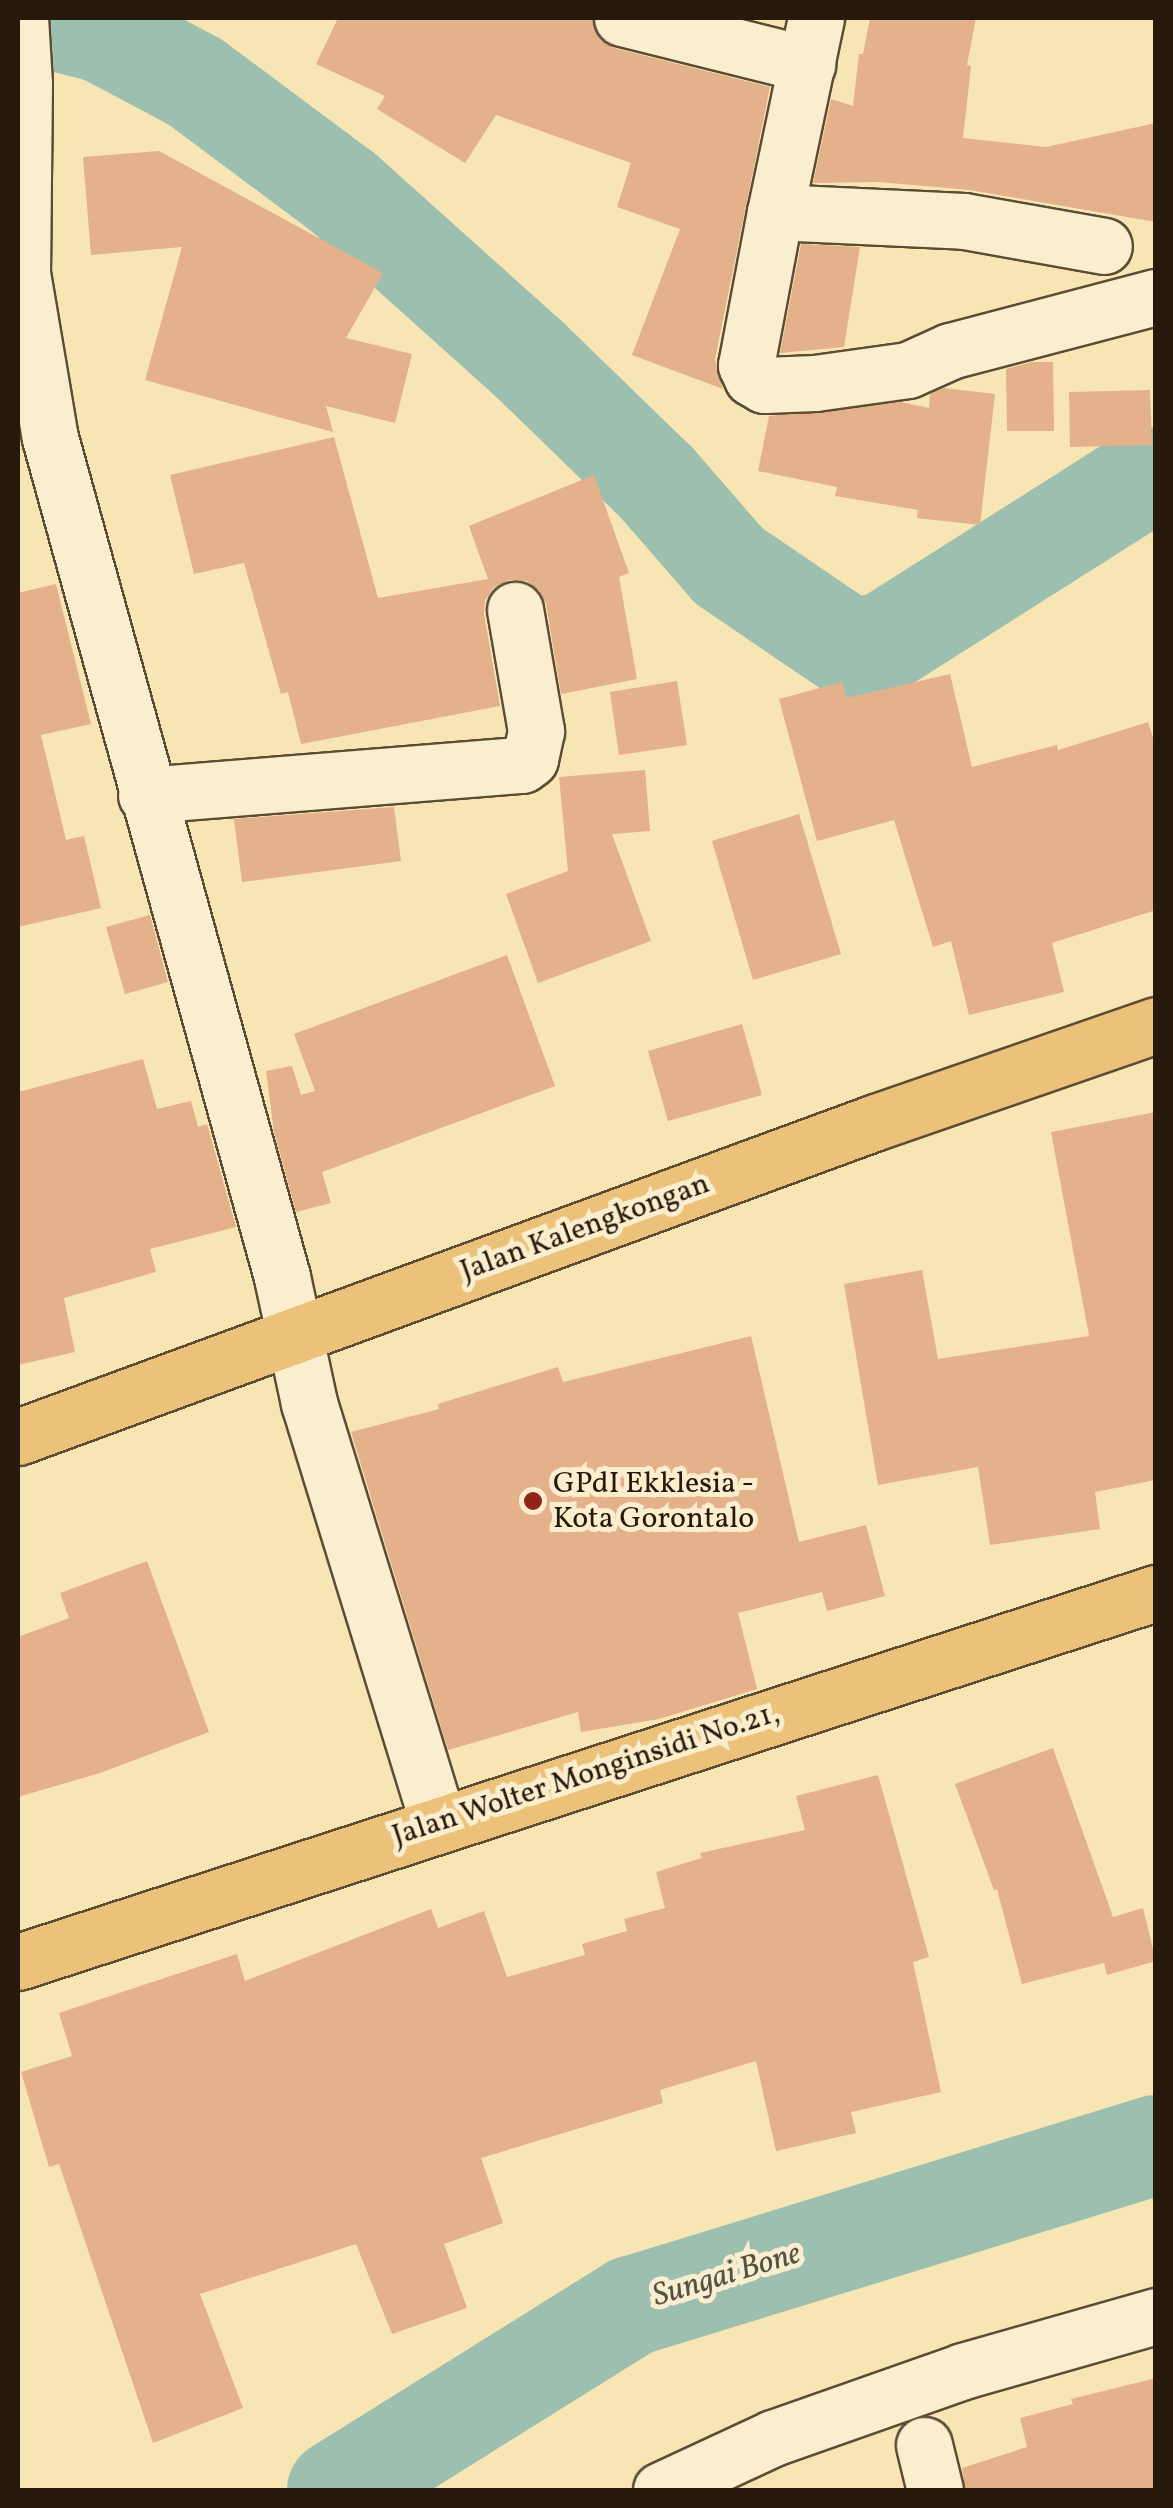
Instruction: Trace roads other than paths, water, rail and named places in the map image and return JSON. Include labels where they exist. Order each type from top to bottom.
[{"type":"highway","name":"Jalan Kalengkongan","points":[[18,1437],[296,1332],[1156,1025]]},
{"type":"highway","name":"Jalan Wolter Monginsidi No.21,","points":[[18,1962],[438,1822],[1156,1593]]},
{"type":"street","points":[[20,18],[24,84],[22,273],[50,438],[296,1332],[308,1403],[438,1822]]},
{"type":"street","points":[[622,18],[811,40],[746,366],[752,378],[764,385],[816,383],[908,370],[950,351],[1156,297]]},
{"type":"street","points":[[775,212],[964,221],[1104,246]]},
{"type":"street","points":[[146,795],[522,764],[530,759],[536,731],[515,610]]},
{"type":"street","points":[[661,2490],[773,2438],[963,2371],[1156,2316]]},
{"type":"waterway","points":[[44,18],[103,33],[195,82],[344,193],[530,360],[656,482],[729,566],[851,649],[885,642],[1139,481],[1156,477]]},
{"type":"waterway","name":"Sungai Bone","points":[[337,2490],[632,2306],[1156,2145]]},
{"type":"place","name":"GPdI Ekklesia - Kota Gorontalo","points":[[533,1501]]}]
